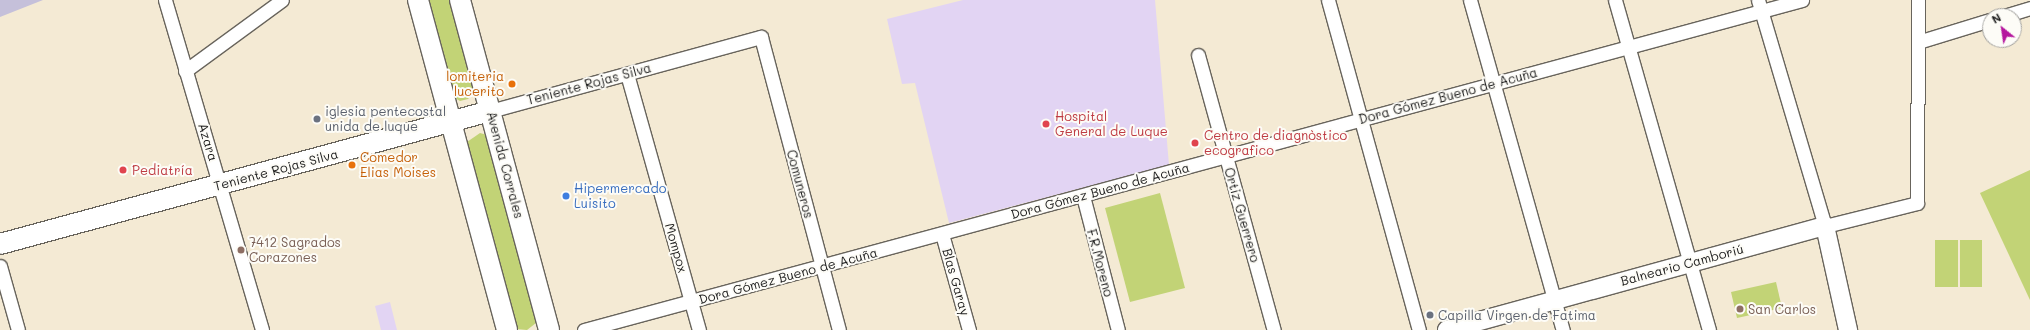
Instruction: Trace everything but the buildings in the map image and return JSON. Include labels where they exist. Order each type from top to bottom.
[{"type":"main road","points":[[418,0],[507,330]]},
{"type":"main road","name":"Avenida Corrales","points":[[460,0],[550,330]]},
{"type":"main road","name":"Teniente Rojas Silva","points":[[0,244],[490,111]]},
{"type":"street","name":"Azara","points":[[165,0],[185,71],[221,185],[262,330]]},
{"type":"street","points":[[185,71],[282,0]]},
{"type":"street","points":[[1328,0],[1363,119],[1419,330]]},
{"type":"street","points":[[1470,0],[1492,84],[1563,330]]},
{"type":"street","points":[[1616,0],[1709,330]]},
{"type":"street","name":"Dora Gómez Bueno de Acuña","points":[[584,330],[1083,196],[1226,155],[1630,46],[1759,6],[1802,0]]},
{"type":"street","points":[[1918,0],[1918,42],[1982,22]]},
{"type":"street","points":[[1759,6],[1825,226],[1848,330]]},
{"type":"street","name":"Teniente Rojas Silva","points":[[490,111],[761,37]]},
{"type":"street","name":"Comuneros","points":[[761,37],[839,330]]},
{"type":"street","name":"Balneario Camboriú","points":[[1448,330],[1825,226],[1917,203],[1918,42]]},
{"type":"street","name":"Ortiz Guerrero","points":[[1198,55],[1274,330]]},
{"type":"street","name":"Mompox","points":[[627,74],[699,330]]},
{"type":"street","name":"F.R.Moreno","points":[[1083,196],[1118,330]]},
{"type":"street","name":"Blas Garay","points":[[942,234],[969,330]]},
{"type":"street","points":[[0,266],[18,330]]},
{"type":"shaded area","points":[[0,0],[43,0],[0,17]]},
{"type":"shaded area","name":"Hospital General de Luque","points":[[963,0],[1155,0],[1169,165],[949,223],[915,83],[902,84],[887,19]]},
{"type":"shaded area","points":[[390,302],[397,330],[381,330],[375,306]]},
{"type":"green space","points":[[429,0],[450,0],[475,92],[468,99],[460,101],[455,98]]},
{"type":"green space","points":[[480,133],[487,135],[536,323],[527,330],[516,329],[467,142]]},
{"type":"green space","points":[[2030,170],[2030,300],[1980,193]]},
{"type":"green space","points":[[1160,193],[1185,288],[1130,302],[1105,208]]},
{"type":"green space","points":[[1935,240],[1958,240],[1958,287],[1935,287]]},
{"type":"green space","points":[[1960,240],[1982,240],[1982,287],[1960,287]]},
{"type":"green space","points":[[1776,282],[1782,308],[1737,318],[1731,292]]},
{"type":"place","name":"lomiteria lucerito","points":[[512,84]]},
{"type":"place","name":"iglesia pentecostal unida de luque","points":[[317,119]]},
{"type":"place","name":"Hospital General de Luque","points":[[1046,124]]},
{"type":"place","name":"Centro de diagnòstico ecografico","points":[[1195,143]]},
{"type":"place","name":"Comedor Elias Moises","points":[[352,165]]},
{"type":"place","name":"Pediatría","points":[[123,170]]},
{"type":"place","name":"Hipermercado Luisito","points":[[566,196]]},
{"type":"place","name":"7412 Sagrados Corazones","points":[[241,250]]},
{"type":"place","name":"San Carlos","points":[[1740,309]]},
{"type":"place","name":"Capilla Virgen de Fatima","points":[[1430,315]]}]
